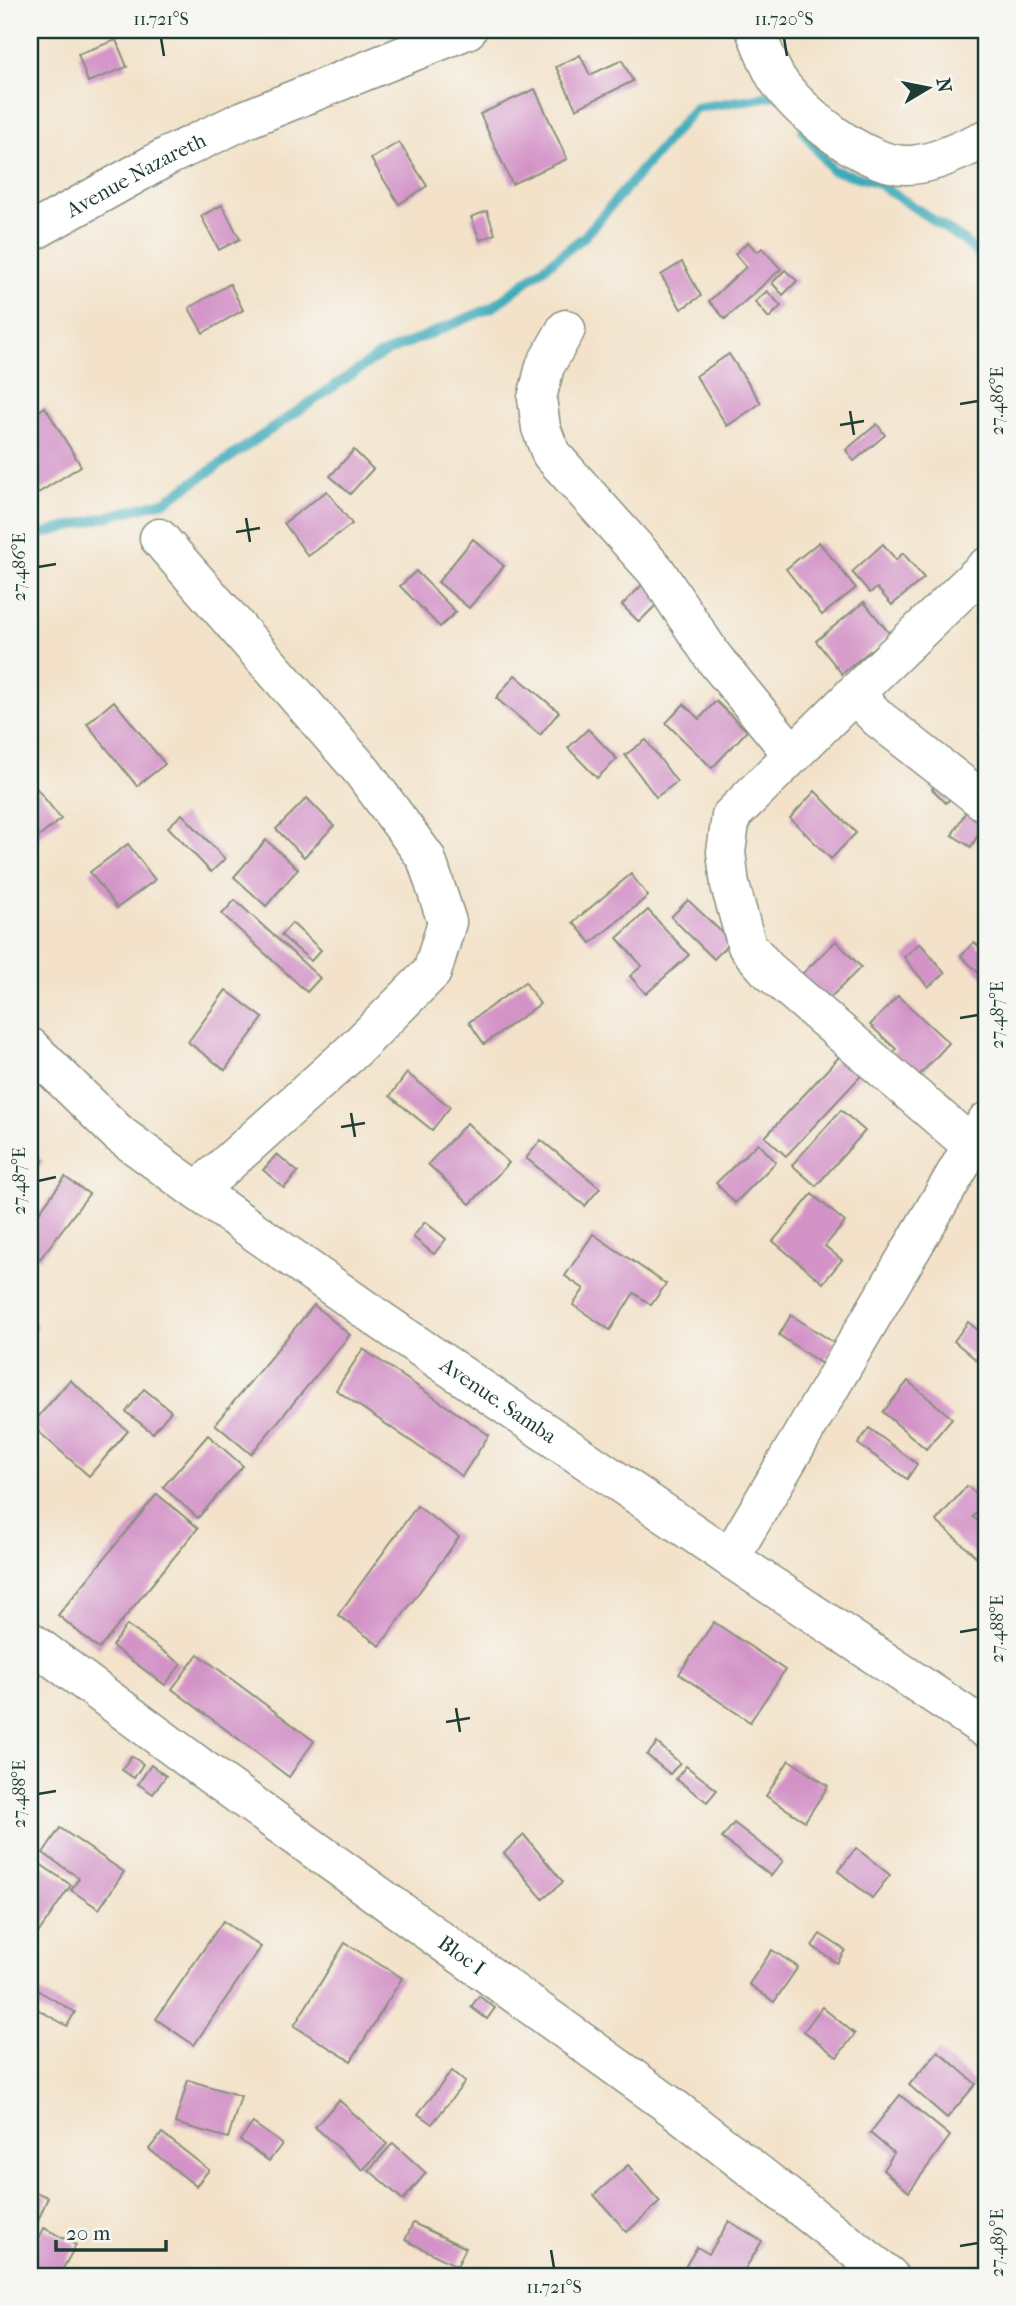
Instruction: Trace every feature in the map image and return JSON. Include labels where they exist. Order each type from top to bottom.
[{"type":"street","name":"Avenue Nazareth","points":[[30,233],[168,156],[244,120],[467,30]]},
{"type":"street","points":[[755,30],[777,79],[802,107],[830,133],[882,162],[904,165],[927,163],[986,139]]},
{"type":"street","points":[[566,329],[545,366],[537,398],[541,428],[551,454],[656,571],[713,657],[793,755]]},
{"type":"street","points":[[159,538],[362,771],[426,858],[447,922],[432,972],[355,1049],[197,1191]]},
{"type":"street","points":[[730,1558],[979,1133],[767,969],[747,946],[730,886],[726,852],[731,816],[986,567]]},
{"type":"street","points":[[854,694],[879,719],[986,803]]},
{"type":"street","name":"Avenue. Samba","points":[[30,1047],[119,1134],[383,1322],[730,1558],[980,1712]]},
{"type":"street","name":"Bloc I","points":[[30,1641],[200,1767],[675,2109],[889,2276]]},
{"type":"building","points":[[116,40],[127,67],[88,82],[78,54]]},
{"type":"building","points":[[580,55],[590,75],[622,60],[633,81],[576,109],[556,67]]},
{"type":"building","points":[[535,89],[567,159],[512,184],[480,114]]},
{"type":"building","points":[[399,142],[427,186],[399,204],[371,159]]},
{"type":"building","points":[[30,147],[38,157],[30,164]]},
{"type":"building","points":[[222,205],[240,239],[219,250],[201,216]]},
{"type":"building","points":[[487,211],[495,234],[480,240],[471,217]]},
{"type":"building","points":[[748,242],[757,252],[762,248],[781,269],[725,319],[709,301],[746,267],[735,254]]},
{"type":"building","points":[[682,262],[701,296],[681,309],[661,275]]},
{"type":"building","points":[[785,270],[797,281],[783,295],[772,283]]},
{"type":"building","points":[[230,284],[243,310],[203,333],[189,308]]},
{"type":"building","points":[[767,291],[781,306],[769,318],[755,302]]},
{"type":"building","points":[[729,354],[761,403],[727,426],[696,376]]},
{"type":"building","points":[[45,407],[81,466],[38,493],[30,480],[30,417]]},
{"type":"building","points":[[877,424],[885,435],[854,461],[846,450]]},
{"type":"building","points":[[354,450],[373,469],[350,494],[330,476]]},
{"type":"building","points":[[327,491],[352,524],[308,556],[284,523]]},
{"type":"building","points":[[473,539],[504,566],[469,608],[438,582]]},
{"type":"building","points":[[819,542],[856,588],[822,615],[786,569]]},
{"type":"building","points":[[883,544],[896,560],[903,553],[924,578],[892,605],[877,588],[870,593],[852,572]]},
{"type":"building","points":[[416,571],[456,612],[440,627],[400,586]]},
{"type":"building","points":[[650,577],[667,594],[639,622],[622,605]]},
{"type":"building","points":[[864,602],[890,634],[842,674],[816,641]]},
{"type":"building","points":[[986,608],[986,625],[978,618]]},
{"type":"building","points":[[515,675],[559,712],[540,735],[496,698]]},
{"type":"building","points":[[114,701],[165,764],[137,786],[87,724]]},
{"type":"building","points":[[716,701],[747,731],[712,768],[666,723],[684,704],[699,719]]},
{"type":"building","points":[[986,725],[986,740],[979,735]]},
{"type":"building","points":[[588,729],[617,759],[597,778],[568,748]]},
{"type":"building","points":[[646,740],[677,782],[656,797],[625,755]]},
{"type":"building","points":[[944,776],[959,789],[946,803],[932,789]]},
{"type":"building","points":[[30,780],[61,819],[30,844]]},
{"type":"building","points":[[815,791],[856,833],[831,859],[790,818]]},
{"type":"building","points":[[975,796],[986,821],[971,847],[952,835]]},
{"type":"building","points":[[307,798],[334,826],[304,857],[276,829]]},
{"type":"building","points":[[182,814],[225,859],[211,872],[168,827]]},
{"type":"building","points":[[266,840],[298,869],[266,906],[234,877]]},
{"type":"building","points":[[128,844],[155,880],[117,908],[90,872]]},
{"type":"building","points":[[631,874],[648,896],[591,943],[573,922]]},
{"type":"building","points":[[235,900],[320,978],[307,992],[222,914]]},
{"type":"building","points":[[688,900],[731,941],[714,959],[671,917]]},
{"type":"building","points":[[648,910],[689,955],[646,994],[630,976],[642,966],[617,938]]},
{"type":"building","points":[[292,923],[321,950],[311,961],[281,935]]},
{"type":"building","points":[[836,941],[861,967],[826,1002],[801,975]]},
{"type":"building","points":[[974,942],[986,953],[986,980],[961,956]]},
{"type":"building","points":[[920,943],[945,973],[928,987],[904,957]]},
{"type":"building","points":[[525,982],[540,1004],[484,1044],[469,1022]]},
{"type":"building","points":[[226,990],[263,1018],[225,1070],[188,1042]]},
{"type":"building","points":[[898,996],[949,1043],[916,1079],[891,1055],[896,1049],[870,1025]]},
{"type":"building","points":[[851,1044],[872,1064],[786,1156],[765,1137]]},
{"type":"building","points":[[407,1073],[450,1107],[432,1130],[390,1096]]},
{"type":"building","points":[[841,1110],[865,1131],[816,1186],[792,1165]]},
{"type":"building","points":[[467,1123],[509,1163],[470,1204],[428,1164]]},
{"type":"building","points":[[541,1140],[600,1188],[585,1206],[526,1158]]},
{"type":"building","points":[[758,1143],[776,1162],[735,1203],[716,1183]]},
{"type":"building","points":[[30,1151],[43,1161],[30,1181]]},
{"type":"building","points":[[277,1154],[298,1172],[284,1188],[263,1170]]},
{"type":"building","points":[[65,1177],[89,1194],[40,1259],[30,1252],[30,1225]]},
{"type":"building","points":[[812,1194],[845,1222],[825,1246],[842,1260],[823,1283],[773,1241]]},
{"type":"building","points":[[425,1222],[446,1239],[434,1254],[413,1237]]},
{"type":"building","points":[[593,1234],[666,1284],[651,1305],[634,1293],[610,1330],[573,1305],[584,1289],[565,1276]]},
{"type":"building","points":[[314,1305],[350,1335],[251,1454],[215,1424]]},
{"type":"building","points":[[791,1315],[836,1344],[822,1364],[779,1335]]},
{"type":"building","points":[[30,1319],[38,1327],[30,1336]]},
{"type":"building","points":[[968,1322],[986,1337],[986,1368],[954,1341]]},
{"type":"building","points":[[363,1349],[489,1435],[462,1476],[336,1390]]},
{"type":"building","points":[[70,1380],[128,1431],[89,1476],[31,1425]]},
{"type":"building","points":[[908,1381],[952,1418],[926,1449],[883,1412]]},
{"type":"building","points":[[144,1389],[171,1411],[153,1433],[126,1412]]},
{"type":"building","points":[[869,1428],[917,1464],[907,1479],[858,1444]]},
{"type":"building","points":[[208,1435],[243,1466],[198,1518],[163,1487]]},
{"type":"building","points":[[967,1486],[986,1502],[973,1517],[986,1528],[986,1550],[979,1559],[936,1521]]},
{"type":"building","points":[[157,1494],[198,1528],[99,1649],[58,1615]]},
{"type":"building","points":[[417,1506],[459,1537],[380,1646],[338,1615]]},
{"type":"building","points":[[714,1622],[785,1670],[750,1722],[679,1674]]},
{"type":"building","points":[[127,1625],[181,1664],[165,1685],[112,1646]]},
{"type":"building","points":[[198,1654],[314,1741],[289,1777],[172,1689]]},
{"type":"building","points":[[657,1743],[680,1763],[670,1774],[647,1755]]},
{"type":"building","points":[[131,1756],[143,1764],[134,1778],[122,1770]]},
{"type":"building","points":[[789,1760],[828,1786],[805,1821],[766,1796]]},
{"type":"building","points":[[151,1765],[166,1776],[153,1794],[138,1784]]},
{"type":"building","points":[[686,1766],[717,1790],[707,1802],[676,1779]]},
{"type":"building","points":[[734,1823],[783,1861],[771,1876],[722,1838]]},
{"type":"building","points":[[60,1828],[124,1872],[99,1909],[71,1890],[79,1878],[43,1853]]},
{"type":"building","points":[[524,1835],[563,1882],[543,1899],[504,1853]]},
{"type":"building","points":[[856,1848],[890,1875],[872,1898],[838,1871]]},
{"type":"building","points":[[37,1862],[71,1885],[30,1945],[30,1873]]},
{"type":"building","points":[[223,1921],[261,1947],[194,2045],[156,2019]]},
{"type":"building","points":[[820,1934],[845,1950],[837,1963],[812,1946]]},
{"type":"building","points":[[345,1943],[402,1978],[351,2061],[294,2026]]},
{"type":"building","points":[[772,1950],[798,1967],[774,2002],[749,1984]]},
{"type":"building","points":[[30,1986],[75,2012],[67,2026],[30,2005]]},
{"type":"building","points":[[479,1996],[495,2008],[487,2019],[471,2007]]},
{"type":"building","points":[[822,2007],[855,2034],[837,2057],[804,2031]]},
{"type":"building","points":[[938,2051],[976,2084],[947,2118],[909,2085]]},
{"type":"building","points":[[452,2071],[465,2082],[432,2124],[418,2114]]},
{"type":"building","points":[[188,2080],[241,2096],[228,2138],[175,2123]]},
{"type":"building","points":[[900,2095],[950,2136],[909,2192],[883,2170],[894,2153],[870,2133]]},
{"type":"building","points":[[339,2100],[387,2144],[363,2170],[315,2127]]},
{"type":"building","points":[[253,2123],[282,2144],[269,2161],[240,2140]]},
{"type":"building","points":[[162,2133],[209,2170],[196,2186],[149,2149]]},
{"type":"building","points":[[393,2143],[426,2173],[403,2200],[369,2170]]},
{"type":"building","points":[[628,2165],[660,2202],[627,2232],[594,2195]]},
{"type":"building","points":[[30,2190],[48,2197],[35,2228],[30,2226]]},
{"type":"building","points":[[729,2221],[762,2241],[741,2276],[701,2276],[685,2267],[697,2247],[709,2254]]},
{"type":"building","points":[[413,2223],[466,2248],[457,2266],[405,2240]]},
{"type":"building","points":[[44,2228],[76,2245],[59,2276],[41,2276],[30,2270],[30,2256]]},
{"type":"waterway","points":[[30,537],[166,501],[380,355],[493,307],[584,237],[695,108],[777,95],[779,97]]},
{"type":"waterway","points":[[803,130],[832,170],[876,182],[963,240],[986,261]]}]
